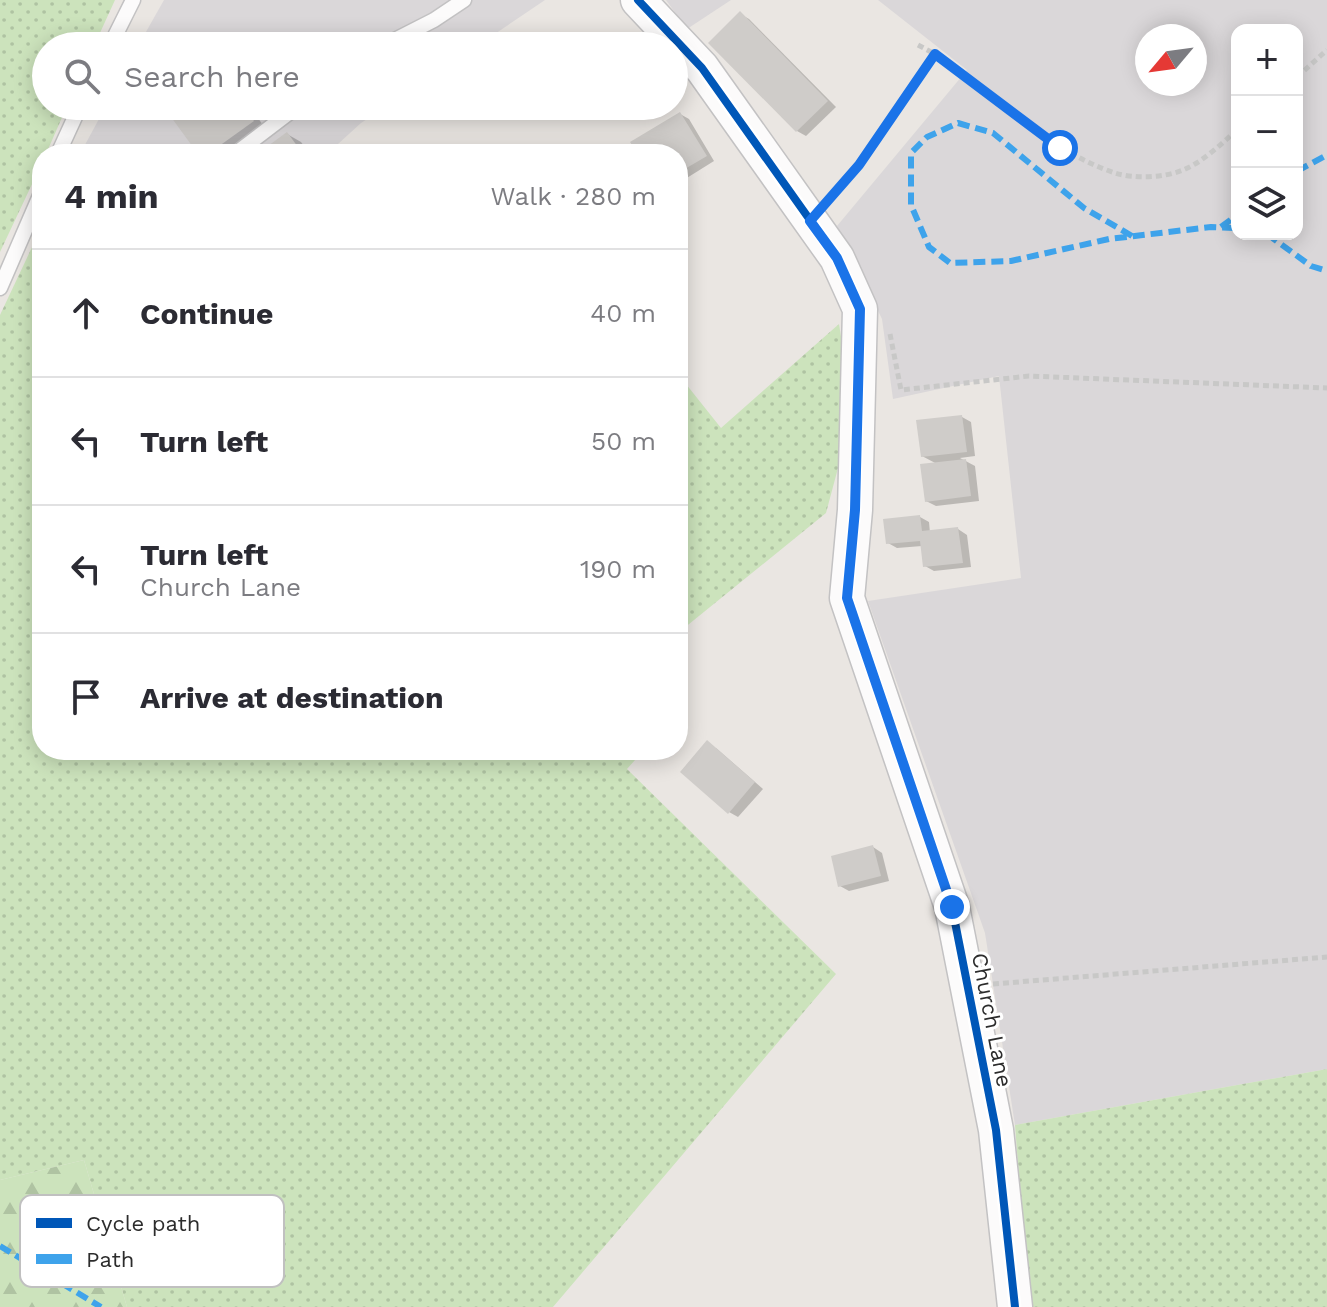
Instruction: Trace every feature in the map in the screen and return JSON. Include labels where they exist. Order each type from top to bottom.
[{"type":"street","name":"Church Lane","points":[[638,0],[668,32]]},
{"type":"street","name":"Church Lane","points":[[688,53],[702,68],[837,258],[860,309],[855,510],[847,598],[952,907],[996,1130],[1015,1307]]},
{"type":"lane","points":[[117,32],[133,0]]},
{"type":"lane","points":[[410,32],[464,0]]},
{"type":"lane","points":[[63,144],[74,120]]},
{"type":"lane","points":[[248,144],[280,120]]},
{"type":"lane","points":[[0,288],[32,214]]},
{"type":"path","points":[[918,45],[935,54],[1060,148],[1118,174],[1151,177],[1183,170],[1231,135]]},
{"type":"path","points":[[1303,72],[1327,50]]},
{"type":"path","points":[[803,210],[859,165],[935,54]]},
{"type":"path","points":[[887,323],[901,390],[1029,376],[1327,388]]},
{"type":"path","points":[[967,986],[1327,957]]},
{"type":"shaded area","points":[[164,0],[545,0],[498,32],[146,32]]},
{"type":"shaded area","points":[[666,0],[731,0],[687,29]]},
{"type":"shaded area","points":[[878,0],[1327,0],[1327,1069],[1015,1125],[985,933],[868,601],[1021,578],[999,376],[893,399],[882,319],[837,226],[967,70]]},
{"type":"shaded area","points":[[98,120],[366,120],[338,144],[85,144]]},
{"type":"green space","points":[[0,0],[115,0],[100,32],[32,32],[32,120],[61,120],[50,144],[32,144],[32,184],[0,252]]},
{"type":"green space","points":[[32,247],[32,760],[635,760],[627,769],[836,974],[553,1307],[127,1307],[121,1287],[284,1287],[284,1195],[94,1195],[84,1160],[0,1180],[0,315]]},
{"type":"green space","points":[[839,324],[853,412],[826,513],[688,625],[688,387],[721,428]]},
{"type":"green space","points":[[1327,1069],[1327,1307],[1029,1307],[1015,1125]]},
{"type":"green space","points":[[84,1160],[94,1195],[20,1195],[20,1287],[121,1287],[127,1307],[0,1307],[0,1180]]},
{"type":"building","points":[[740,11],[828,101],[796,132],[708,43]]},
{"type":"building","points":[[173,120],[254,121],[222,144],[191,144]]},
{"type":"building","points":[[667,120],[685,120],[707,156],[688,167],[688,144],[630,142]]},
{"type":"building","points":[[287,132],[296,144],[271,144]]},
{"type":"building","points":[[962,415],[967,452],[921,457],[916,420]]},
{"type":"building","points":[[966,459],[971,496],[925,502],[920,464]]},
{"type":"building","points":[[920,515],[922,531],[958,527],[963,563],[923,567],[920,541],[886,544],[883,519]]},
{"type":"building","points":[[707,740],[755,782],[728,814],[680,772]]},
{"type":"building","points":[[873,845],[881,876],[838,887],[831,856]]},
{"type":"marked path","points":[[1132,236],[1084,208],[993,133],[958,123],[927,137],[911,153],[911,205],[929,247],[950,263],[1011,261],[1109,239],[1211,227],[1231,228]]},
{"type":"marked path","points":[[1303,168],[1327,155]]},
{"type":"marked path","points":[[1221,227],[1231,220]]},
{"type":"marked path","points":[[1275,240],[1311,266],[1327,271]]},
{"type":"marked path","points":[[0,1246],[20,1258]]},
{"type":"marked path","points":[[68,1287],[101,1307]]},
{"type":"cycle path","points":[[638,0],[668,32]]},
{"type":"cycle path","points":[[688,53],[702,68],[837,258],[860,309],[855,510],[847,598],[952,907],[996,1130],[1015,1307]]},
{"type":"route","points":[[952,907],[847,598],[855,510],[860,309],[837,258],[810,221],[859,165],[935,54],[1060,148]]}]
